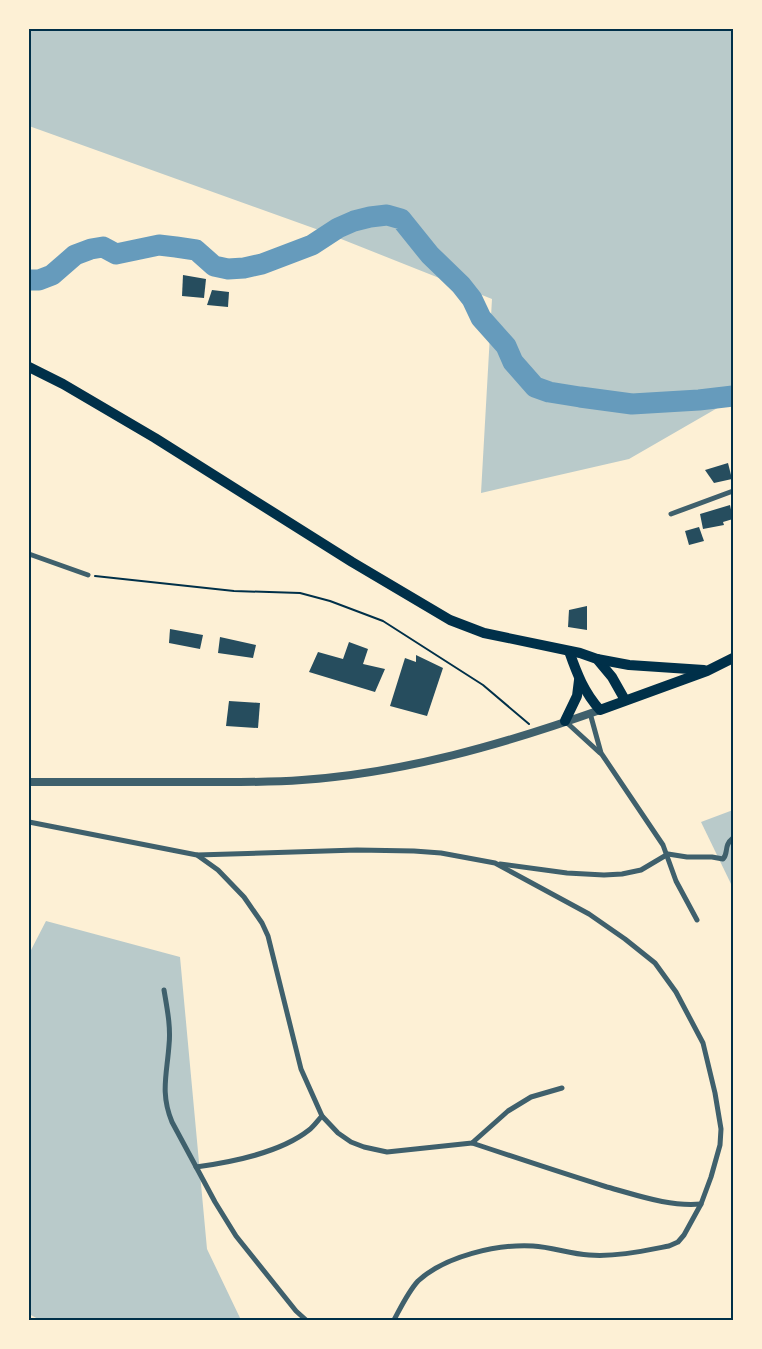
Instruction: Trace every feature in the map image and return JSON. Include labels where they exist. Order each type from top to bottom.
[{"type":"highway","points":[[29,367],[63,384],[155,438],[352,562],[450,620],[484,633],[570,651],[597,659],[629,665],[707,671]]},
{"type":"highway","points":[[570,651],[579,680],[595,711],[707,671],[733,658]]},
{"type":"highway","points":[[597,659],[612,677],[625,700]]},
{"type":"highway","points":[[565,721],[577,696],[579,680]]},
{"type":"street","points":[[671,514],[733,491]]},
{"type":"street","points":[[29,554],[88,575]]},
{"type":"street","points":[[29,782],[268,782],[303,780],[391,769],[436,759],[537,731],[595,711],[601,753]]},
{"type":"street","points":[[565,721],[601,753],[629,798],[656,834],[668,854],[676,881],[697,920]]},
{"type":"street","points":[[29,822],[198,854],[357,850],[414,851],[441,853],[567,873],[622,874],[641,870],[668,854],[723,859],[725,858],[727,844],[733,838]]},
{"type":"street","points":[[198,854],[244,896],[262,923],[273,952],[301,1069],[322,1116],[338,1133],[351,1142],[387,1152],[472,1143],[550,1170],[655,1200],[677,1204],[701,1204]]},
{"type":"street","points":[[394,1320],[417,1282],[434,1268],[473,1254],[507,1246],[534,1246],[571,1253],[608,1256],[669,1246],[678,1242],[684,1235],[701,1204],[718,1153],[721,1129],[716,1093],[703,1043],[676,992],[655,964],[625,939],[589,914],[495,863]]},
{"type":"street","points":[[164,990],[170,1044],[164,1080],[167,1109],[215,1202],[236,1236],[296,1311],[306,1320]]},
{"type":"street","points":[[472,1143],[508,1111],[531,1097],[562,1088]]},
{"type":"street","points":[[196,1167],[225,1163],[286,1143],[309,1130],[322,1116]]},
{"type":"path","points":[[88,575],[234,591],[300,593],[330,601],[382,621],[483,685],[537,731]]},
{"type":"shaded area","points":[[29,29],[733,29],[733,399],[629,459],[481,493],[492,299],[316,229],[29,126]]},
{"type":"shaded area","points":[[733,810],[733,888],[701,822]]},
{"type":"shaded area","points":[[46,921],[180,957],[207,1249],[241,1320],[40,1320],[29,1314],[29,954]]},
{"type":"building","points":[[183,275],[206,279],[204,298],[182,296]]},
{"type":"building","points":[[212,290],[229,292],[228,307],[207,305]]},
{"type":"building","points":[[728,463],[732,479],[714,483],[705,470]]},
{"type":"building","points":[[730,505],[733,519],[723,522],[724,525],[703,529],[700,514]]},
{"type":"building","points":[[699,527],[704,541],[689,545],[685,531]]},
{"type":"building","points":[[587,606],[587,630],[568,627],[569,610]]},
{"type":"building","points":[[170,629],[203,635],[200,649],[169,643]]},
{"type":"building","points":[[220,637],[256,645],[253,658],[218,653]]},
{"type":"building","points":[[349,642],[368,649],[363,664],[385,669],[375,692],[309,672],[318,652],[343,659]]},
{"type":"building","points":[[416,655],[443,668],[427,716],[390,706],[405,658],[416,662]]},
{"type":"building","points":[[229,701],[260,703],[258,728],[226,726]]},
{"type":"waterway","points":[[29,280],[39,280],[52,275],[75,255],[103,247],[116,254],[159,245],[176,247],[196,250],[214,266],[228,269],[244,268],[262,264],[312,245],[338,228],[354,221],[387,215],[401,219],[430,255],[461,285],[472,299],[481,318],[506,346],[513,362],[535,387],[549,392],[632,404],[733,396]]}]
